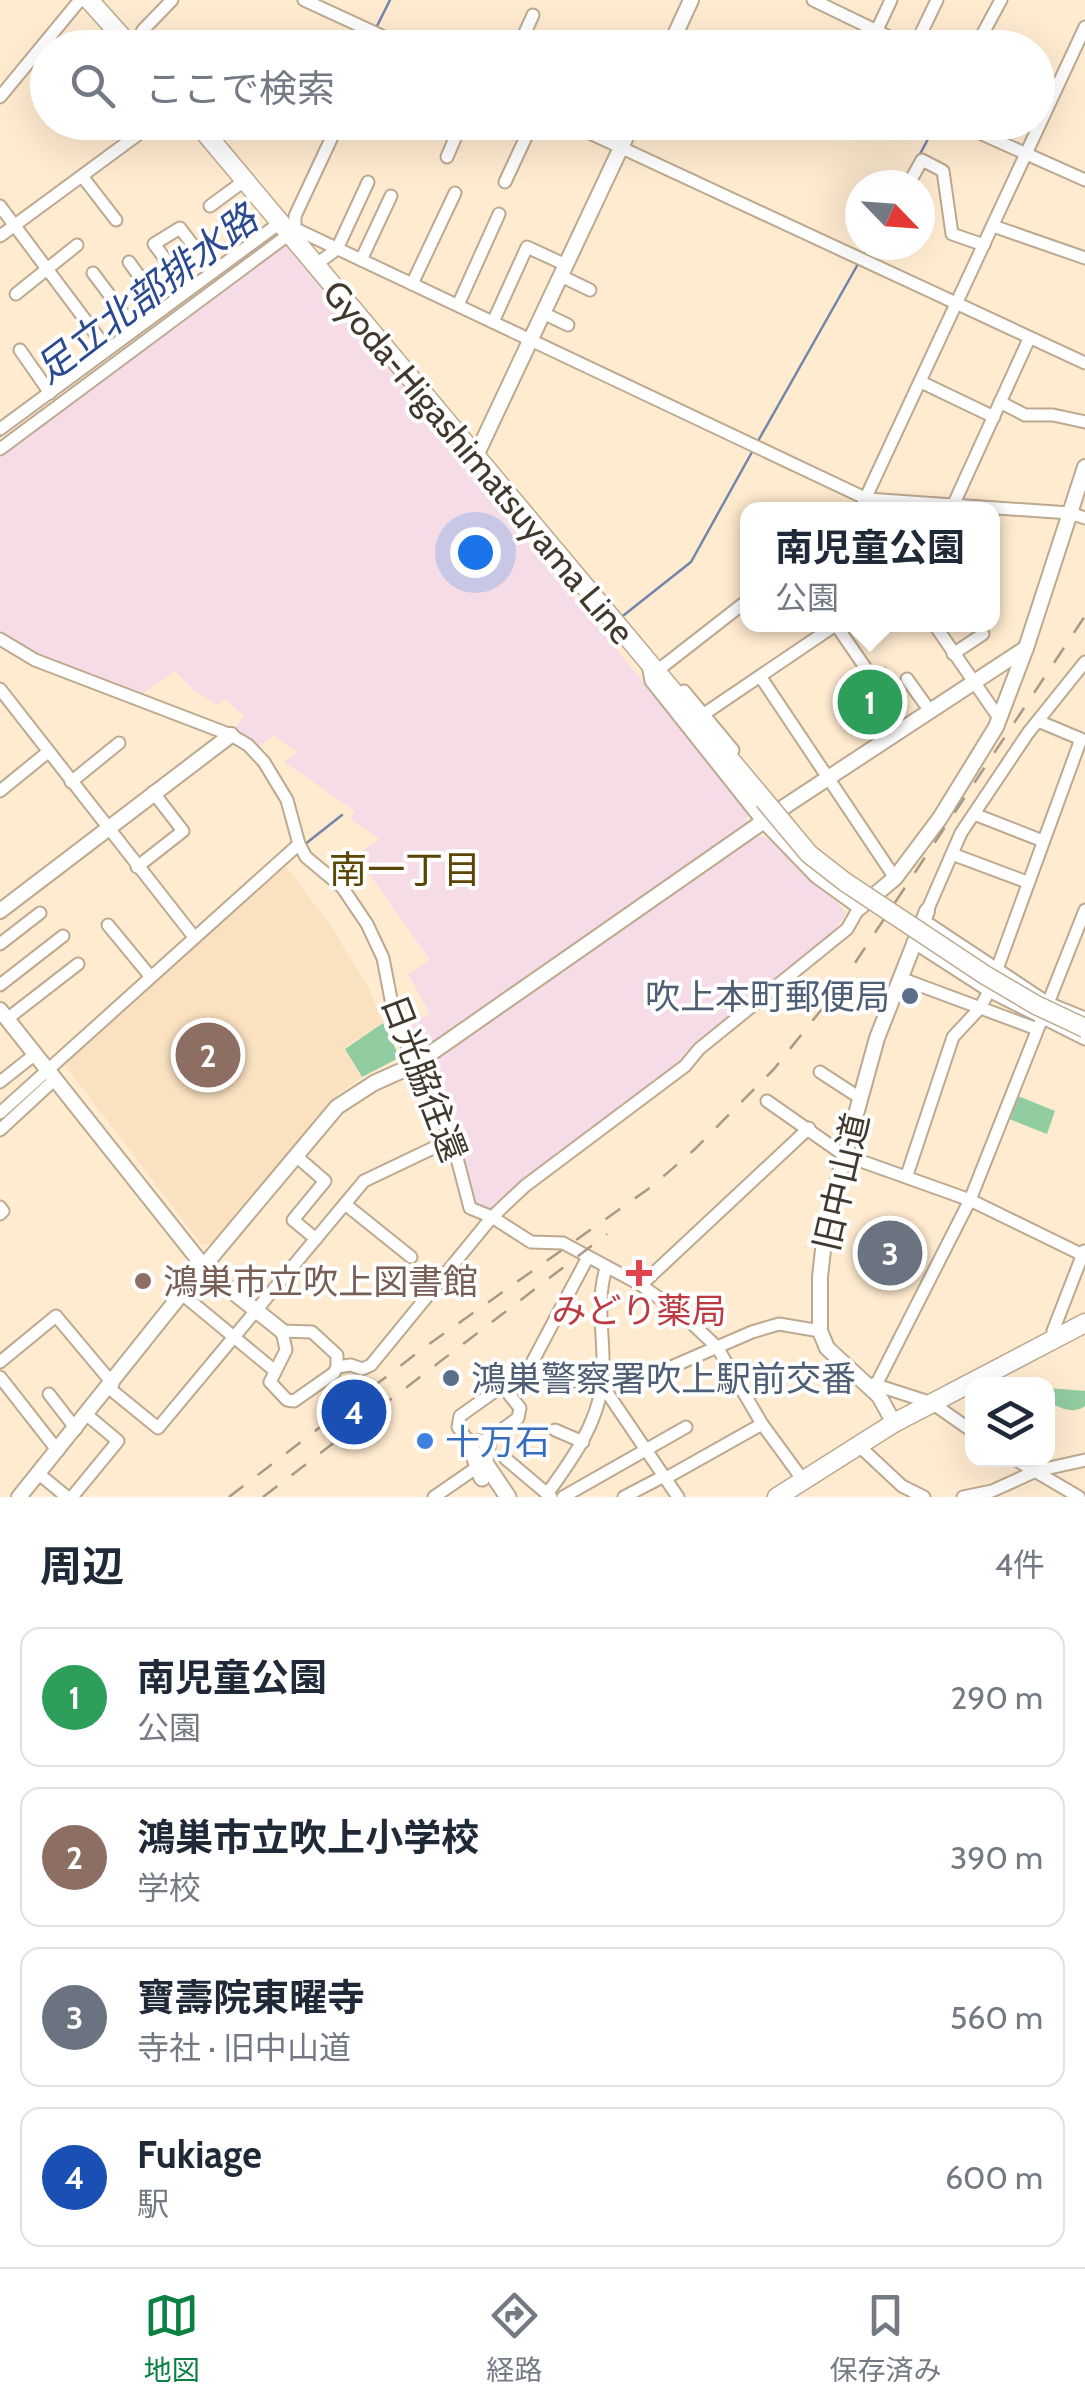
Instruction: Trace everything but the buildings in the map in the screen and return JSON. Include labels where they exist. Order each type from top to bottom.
[{"type":"main road","points":[[89,0],[117,30]]},
{"type":"main road","name":"Gyoda-Higashimatsuyama Line","points":[[211,140],[475,458],[772,805],[809,854],[844,882],[985,975],[1085,1028]]},
{"type":"main road","points":[[780,1496],[894,1423],[1085,1323]]},
{"type":"main road","points":[[488,1440],[485,1462],[508,1497]]},
{"type":"main road","points":[[469,1442],[476,1468],[496,1497]]},
{"type":"street","points":[[55,30],[80,0]]},
{"type":"street","points":[[143,30],[172,0]]},
{"type":"street","points":[[304,0],[371,30]]},
{"type":"street","points":[[677,30],[691,0]]},
{"type":"street","points":[[814,0],[877,30],[891,0]]},
{"type":"street","points":[[922,30],[937,0]]},
{"type":"street","points":[[985,30],[1001,0]]},
{"type":"street","points":[[527,30],[534,15]]},
{"type":"street","points":[[1055,92],[1085,27]]},
{"type":"street","points":[[0,97],[30,61]]},
{"type":"street","points":[[0,236],[131,140]]},
{"type":"street","points":[[0,448],[288,229],[331,140]]},
{"type":"street","points":[[446,158],[454,140]]},
{"type":"street","points":[[505,182],[525,140]]},
{"type":"street","points":[[604,140],[1085,363]]},
{"type":"street","points":[[475,458],[625,140]]},
{"type":"street","points":[[994,140],[1085,180]]},
{"type":"street","points":[[865,502],[1033,140]]},
{"type":"street","points":[[916,170],[922,160],[943,171],[952,234],[984,245]]},
{"type":"street","points":[[82,176],[116,220]]},
{"type":"street","points":[[210,206],[244,181]]},
{"type":"street","points":[[314,266],[337,249],[368,182]]},
{"type":"street","points":[[412,284],[455,193]]},
{"type":"street","points":[[361,260],[391,196]]},
{"type":"street","points":[[0,206],[108,349]]},
{"type":"street","points":[[458,306],[499,214]]},
{"type":"street","points":[[993,226],[1085,258]]},
{"type":"street","points":[[188,290],[154,244],[180,228],[213,272]]},
{"type":"street","points":[[288,229],[531,340],[860,502]]},
{"type":"street","points":[[1,425],[213,272],[288,229]]},
{"type":"street","points":[[16,294],[76,245]]},
{"type":"street","points":[[493,322],[528,247],[590,290]]},
{"type":"street","points":[[129,262],[163,308]]},
{"type":"street","points":[[93,273],[135,328]]},
{"type":"street","points":[[544,313],[568,325]]},
{"type":"street","points":[[955,502],[1030,340]]},
{"type":"street","points":[[20,350],[50,392]]},
{"type":"street","points":[[921,382],[994,417]]},
{"type":"street","points":[[1000,402],[1024,415],[1053,415],[1085,422]]},
{"type":"street","points":[[338,1367],[351,1365],[362,1369],[371,1365],[492,1218],[572,1148],[684,1066],[699,1049],[848,929],[860,908],[896,878],[940,818],[999,718],[1085,467]]},
{"type":"street","points":[[1000,510],[1070,513],[1085,518]]},
{"type":"street","points":[[740,606],[655,666],[651,681],[763,822],[816,877],[860,908]]},
{"type":"street","points":[[704,714],[826,632]]},
{"type":"street","points":[[841,632],[867,670]]},
{"type":"street","points":[[939,632],[999,718]]},
{"type":"street","points":[[953,654],[984,634]]},
{"type":"street","name":"日光脇往還","points":[[0,640],[35,660],[231,734],[248,745],[264,762],[287,800],[298,844],[306,857],[342,888],[367,924],[383,958],[394,1020],[452,1139],[470,1208],[531,1242],[563,1242],[641,1285],[684,1316],[717,1346],[762,1424],[803,1480]]},
{"type":"street","points":[[19,1497],[337,1107],[374,1083],[414,1065],[763,822],[772,805],[829,778],[1026,648]]},
{"type":"street","points":[[1085,662],[1038,721],[974,814],[925,915],[1048,1002],[1085,1018]]},
{"type":"street","points":[[655,666],[704,714],[772,805],[819,852],[877,894]]},
{"type":"street","points":[[760,676],[896,878]]},
{"type":"street","points":[[907,679],[930,711]]},
{"type":"street","points":[[1,693],[194,937]]},
{"type":"street","points":[[907,1175],[953,1037],[980,1008],[989,991],[1081,739],[1038,721]]},
{"type":"street","points":[[0,911],[231,734]]},
{"type":"street","points":[[71,782],[119,743]]},
{"type":"street","points":[[0,791],[48,752]]},
{"type":"street","points":[[137,866],[183,831],[153,792]]},
{"type":"street","points":[[974,814],[1043,841]]},
{"type":"street","points":[[0,1130],[150,976],[298,844]]},
{"type":"street","points":[[952,854],[1027,882]]},
{"type":"street","points":[[872,1384],[970,1200],[1085,910]]},
{"type":"street","points":[[0,944],[40,913]]},
{"type":"street","name":"旧中山道","points":[[820,1331],[826,1222],[877,1038],[925,915]]},
{"type":"street","points":[[108,925],[150,976]]},
{"type":"street","points":[[0,985],[63,936]]},
{"type":"street","points":[[914,942],[1039,1024]]},
{"type":"street","points":[[78,964],[3,1015],[203,1267],[282,1332],[306,1332],[334,1350],[338,1367],[334,1373],[294,1401],[273,1387],[270,1377],[286,1350],[282,1332]]},
{"type":"street","points":[[900,978],[980,1008],[1085,1039]]},
{"type":"street","points":[[0,1082],[34,1055]]},
{"type":"street","points":[[820,1072],[860,1098]]},
{"type":"street","points":[[0,1113],[50,1076]]},
{"type":"street","points":[[766,1102],[844,1155],[970,1200],[1084,1253],[1053,1331],[1056,1338]]},
{"type":"street","points":[[641,1285],[809,1128]]},
{"type":"street","points":[[0,1362],[56,1316],[111,1386],[158,1428],[364,1181],[452,1139]]},
{"type":"street","points":[[296,1156],[325,1181],[293,1220],[316,1239]]},
{"type":"street","points":[[345,1204],[410,1258]]},
{"type":"street","points":[[508,1391],[526,1374],[588,1257]]},
{"type":"street","points":[[506,1459],[549,1496],[583,1442],[602,1385],[599,1294],[606,1268]]},
{"type":"street","points":[[182,1294],[275,1370]]},
{"type":"street","points":[[526,1374],[602,1385],[648,1377],[717,1346],[780,1324],[820,1331],[828,1348],[872,1384],[894,1423]]},
{"type":"street","points":[[0,1376],[58,1451]]},
{"type":"street","points":[[872,1384],[932,1404],[965,1426]]},
{"type":"street","points":[[602,1385],[678,1497]]},
{"type":"street","points":[[498,1389],[508,1391],[520,1412],[488,1440],[469,1442],[458,1427],[460,1416],[498,1389]]},
{"type":"street","points":[[49,1394],[76,1428]]},
{"type":"street","points":[[39,1474],[70,1497],[118,1440],[87,1415]]},
{"type":"street","points":[[624,1497],[762,1424]]},
{"type":"street","points":[[563,1497],[686,1427]]},
{"type":"street","points":[[555,1430],[583,1442]]},
{"type":"street","points":[[857,1444],[902,1486],[924,1497]]},
{"type":"street","points":[[964,1497],[992,1491],[1036,1471],[1085,1460]]},
{"type":"street","points":[[1029,1467],[1065,1493],[1079,1497]]},
{"type":"street","points":[[434,1497],[476,1468]]},
{"type":"shaded area","points":[[286,245],[527,533],[525,539],[748,809],[746,827],[442,1038],[411,1053],[400,1028],[430,1014],[408,974],[430,960],[356,855],[379,839],[351,819],[355,811],[284,762],[297,752],[274,735],[260,746],[233,730],[244,716],[225,699],[217,705],[175,671],[142,694],[47,658],[0,630],[0,454]]},
{"type":"shaded area","points":[[751,835],[768,838],[838,902],[846,914],[827,940],[685,1052],[682,1064],[598,1122],[491,1212],[476,1207],[469,1198],[419,1067]]},
{"type":"shaded area","points":[[282,861],[330,925],[368,987],[383,1022],[344,1048],[361,1078],[339,1093],[213,1244],[201,1244],[62,1061]]},
{"type":"green space","points":[[885,666],[904,693],[879,710],[892,731],[876,742],[844,694]]},
{"type":"green space","points":[[383,1023],[398,1054],[395,1060],[362,1077],[345,1049]]},
{"type":"green space","points":[[1018,1096],[1055,1111],[1047,1134],[1009,1119]]},
{"type":"green space","points":[[1055,1389],[1085,1391],[1085,1406],[1055,1405]]},
{"type":"waterway","name":"足立北部排水路","points":[[375,30],[390,0]]},
{"type":"waterway","points":[[919,156],[927,140]]},
{"type":"waterway","name":"足立北部排水路","points":[[0,436],[278,231]]},
{"type":"waterway","points":[[758,441],[858,264]]},
{"type":"waterway","points":[[624,615],[691,562],[752,452]]},
{"type":"waterway","points":[[304,845],[342,815]]},
{"type":"railway","points":[[229,1497],[425,1347],[651,1187],[695,1149],[774,1069],[837,990],[1085,616]]},
{"type":"railway","points":[[263,1497],[607,1234]]},
{"type":"place","name":"南児童公園","points":[[870,702]]},
{"type":"place","name":"吹上本町郵便局","points":[[910,996]]},
{"type":"place","name":"鴻巣市立吹上小学校","points":[[208,1055]]},
{"type":"place","name":"寶壽院東曜寺","points":[[890,1253]]},
{"type":"place","name":"みどり薬局","points":[[639,1273]]},
{"type":"place","name":"鴻巣市立吹上図書館","points":[[143,1281]]},
{"type":"place","name":"鴻巣警察署吹上駅前交番","points":[[451,1378]]},
{"type":"place","name":"Fukiage","points":[[354,1412]]},
{"type":"place","name":"十万石","points":[[425,1441]]},
{"type":"district","name":"南一丁目","points":[[405,869]]}]
